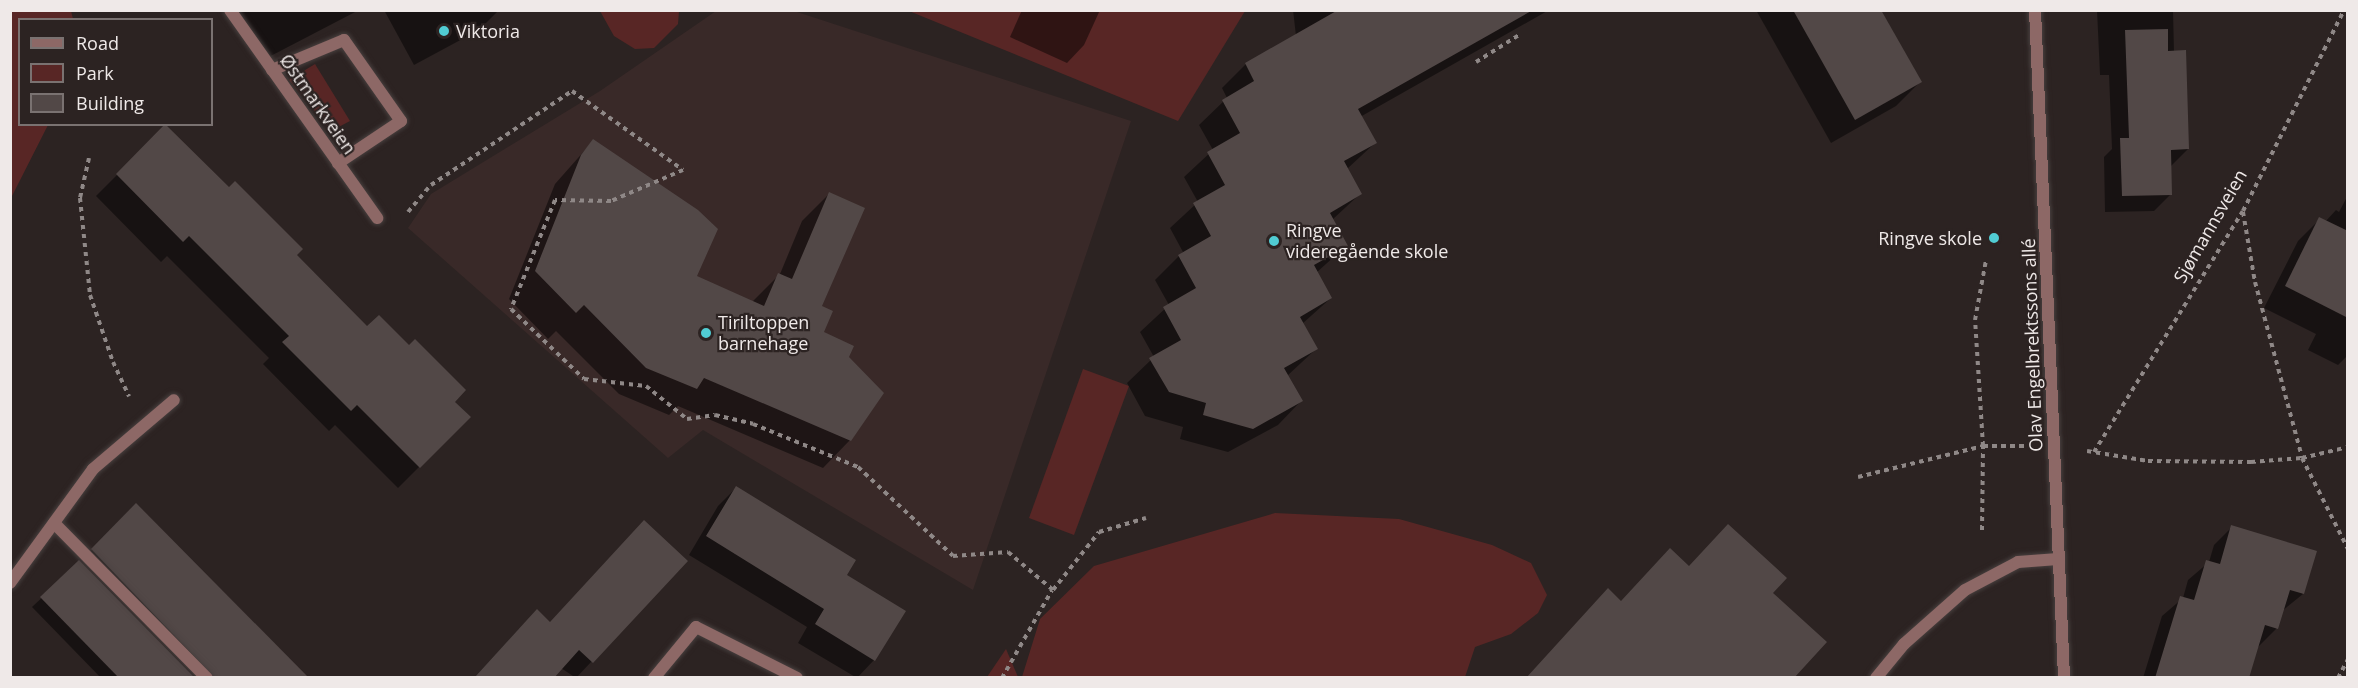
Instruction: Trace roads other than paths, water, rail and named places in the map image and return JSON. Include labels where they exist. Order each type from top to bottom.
[{"type":"street","name":"Østmarkveien","points":[[230,10],[377,218]]},
{"type":"street","name":"Olav Engelbrektssons allé","points":[[2035,10],[2064,678]]},
{"type":"street","points":[[272,70],[344,40],[401,122],[338,163]]},
{"type":"street","points":[[10,583],[93,469],[174,400]]},
{"type":"street","points":[[54,523],[207,678]]},
{"type":"street","points":[[1876,678],[1904,644],[1965,590],[2018,562],[2058,559]]},
{"type":"street","points":[[654,678],[696,627],[797,678]]},
{"type":"place","name":"Viktoria","points":[[444,31]]},
{"type":"place","name":"Ringve skole","points":[[1994,238]]},
{"type":"place","name":"Ringve videregående skole","points":[[1274,241]]},
{"type":"place","name":"Tiriltoppen barnehage","points":[[706,333]]}]
